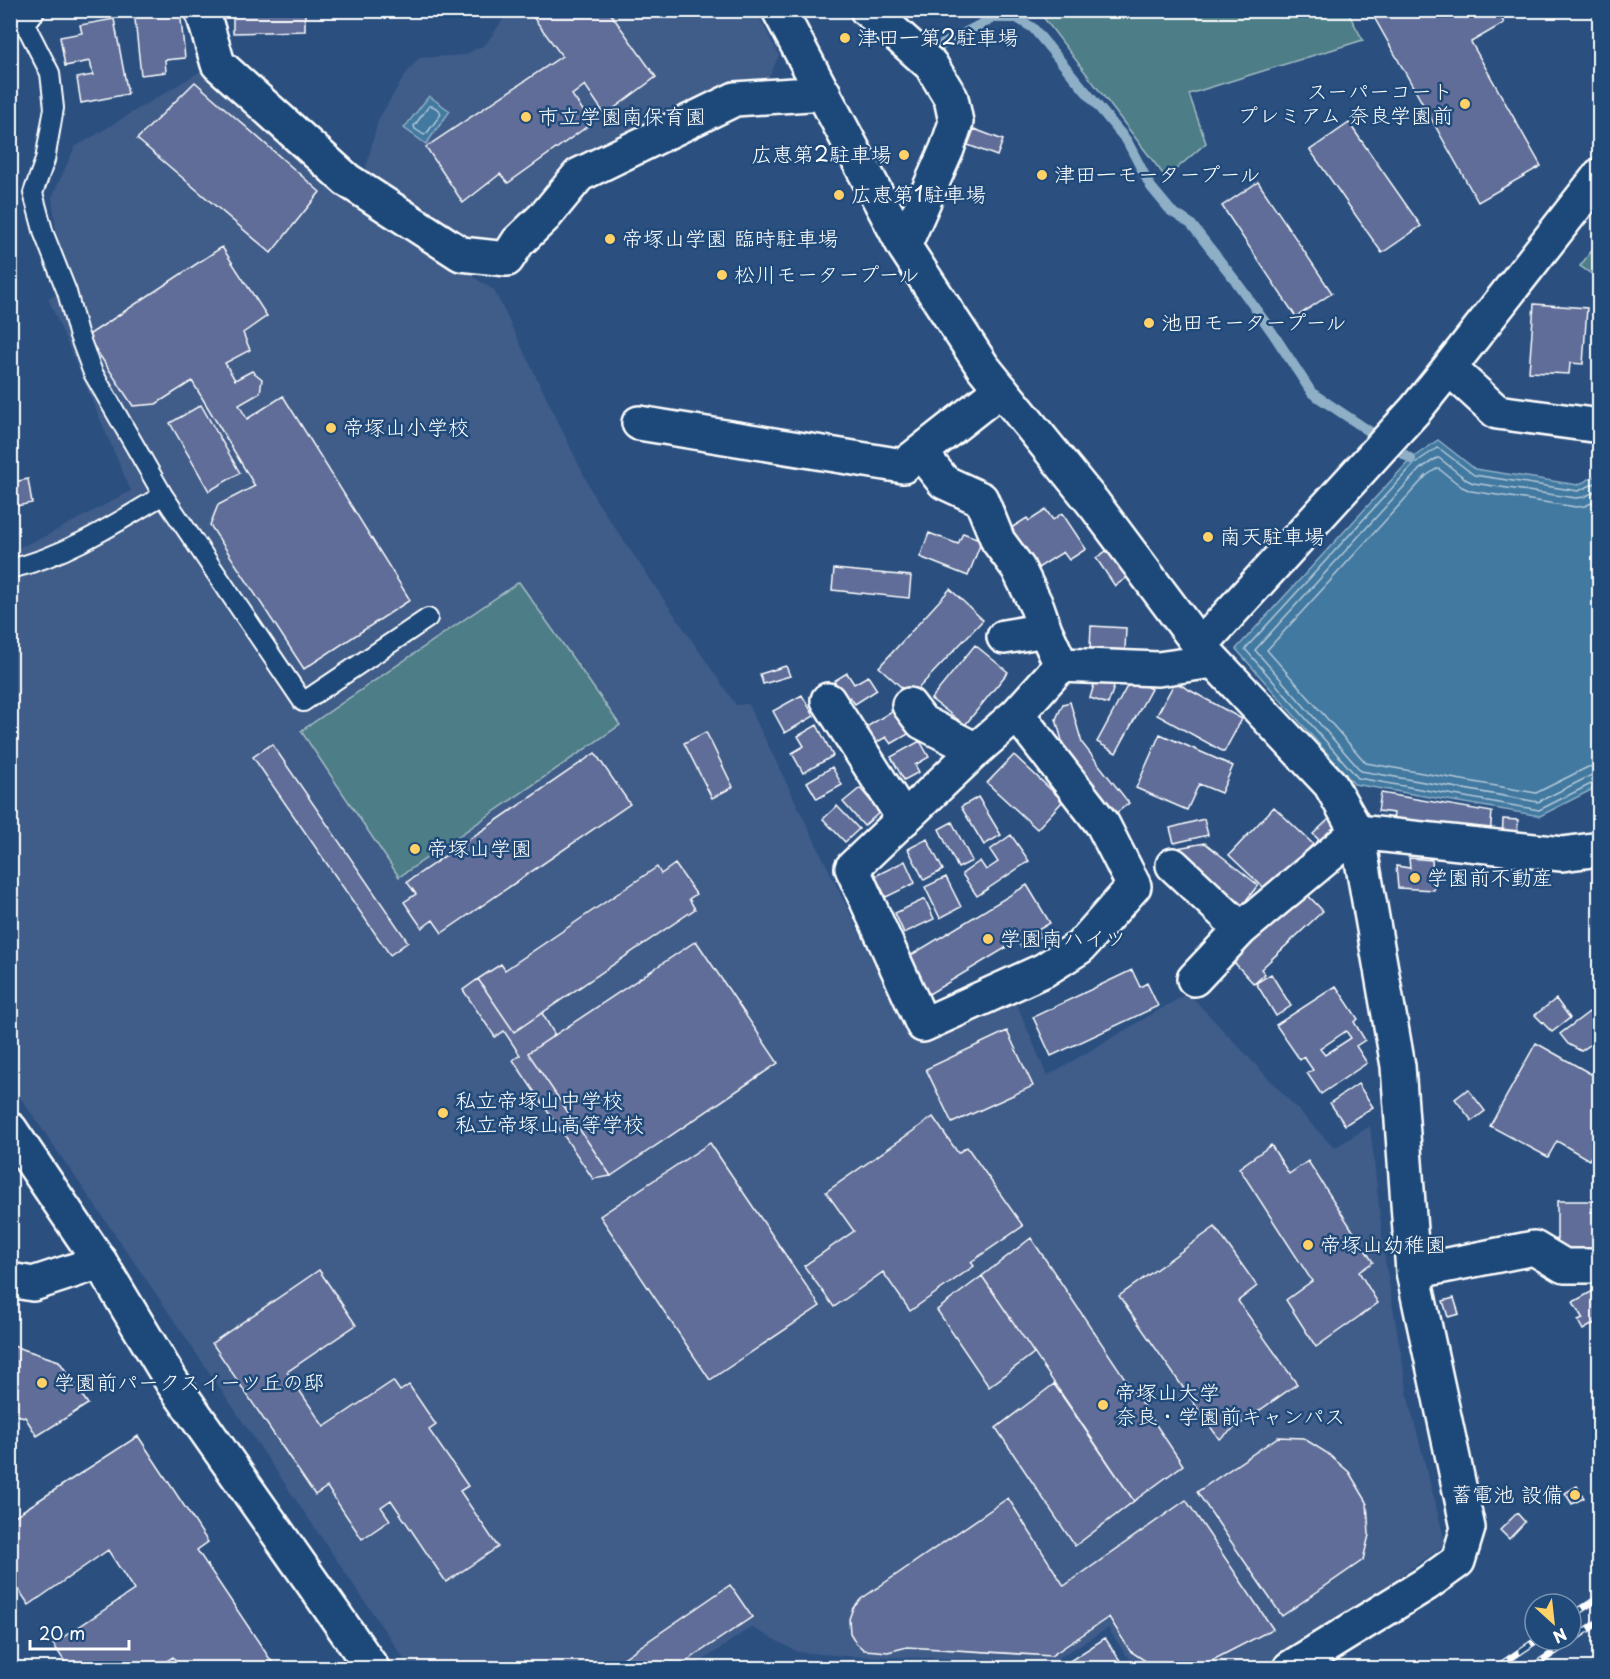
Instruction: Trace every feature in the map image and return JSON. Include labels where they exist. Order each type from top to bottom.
[{"type":"street","points":[[202,10],[218,64],[347,180],[461,254],[507,260],[518,242],[546,215],[579,175],[735,99],[824,93]]},
{"type":"street","points":[[779,10],[904,246],[983,367],[1094,504],[1207,654],[1330,784],[1358,832],[1398,1066],[1413,1272],[1468,1528],[1458,1561],[1426,1584],[1290,1668]]},
{"type":"street","points":[[876,17],[931,65],[951,98],[956,122],[947,149],[904,246]]},
{"type":"street","points":[[1061,665],[1158,669],[1207,654],[1374,454],[1449,369],[1599,174]]},
{"type":"street","points":[[1449,369],[1497,412],[1599,426]]},
{"type":"street","points":[[639,423],[903,466],[1001,389]]},
{"type":"street","points":[[921,453],[944,482],[981,499],[998,541],[1018,568],[1037,607],[1061,665]]},
{"type":"street","points":[[1004,637],[1045,630]]},
{"type":"street","points":[[1017,714],[1103,825],[1134,886],[1080,947],[1044,970],[923,1025],[852,868],[1017,714],[1061,665]]},
{"type":"street","points":[[828,700],[904,819]]},
{"type":"street","points":[[909,705],[922,722],[976,750]]},
{"type":"street","points":[[1194,979],[1241,929],[1358,832],[1563,854],[1599,849]]},
{"type":"street","points":[[1173,865],[1241,929]]},
{"type":"street","points":[[10,1129],[100,1262],[172,1382],[372,1668]]},
{"type":"street","points":[[1413,1272],[1534,1248],[1564,1266],[1599,1266]]},
{"type":"street","points":[[10,1280],[33,1284],[100,1262]]},
{"type":"lane","points":[[19,13],[50,73],[54,108],[45,160],[33,193],[44,234],[93,373],[164,495],[303,702],[428,618]]},
{"type":"lane","points":[[10,569],[30,564],[89,538],[164,495]]},
{"type":"shaded area","points":[[509,11],[756,11],[779,55],[767,82],[745,81],[730,89],[686,101],[619,139],[566,164],[501,245],[479,248],[363,180],[378,120],[405,75],[419,58],[464,55],[486,44]]},
{"type":"shaded area","name":"帝塚山学園","points":[[203,70],[227,96],[351,200],[494,290],[596,500],[736,705],[748,704],[912,1041],[1015,1000],[1047,1076],[1188,993],[1334,1148],[1370,1126],[1385,1260],[1409,1402],[1446,1545],[1264,1668],[1139,1668],[1124,1652],[1108,1628],[1053,1661],[845,1656],[798,1652],[751,1627],[692,1668],[410,1668],[11,1084],[10,551],[44,537],[131,491],[48,298],[73,289],[58,248],[52,197],[75,147]]},
{"type":"green space","points":[[1046,11],[1347,11],[1363,40],[1189,94],[1206,143],[1166,178],[1043,17]]},
{"type":"green space","points":[[1599,241],[1599,279],[1580,266]]},
{"type":"green space","points":[[519,582],[620,725],[399,877],[301,731]]},
{"type":"water","points":[[429,96],[450,111],[426,144],[404,128]]},
{"type":"water","points":[[1438,440],[1475,469],[1578,485],[1599,474],[1599,786],[1540,816],[1354,784],[1236,649],[1411,459]]},
{"type":"building","points":[[134,10],[180,10],[185,58],[165,60],[166,72],[141,75]]},
{"type":"building","points":[[233,10],[305,10],[305,31],[233,33]]},
{"type":"building","points":[[542,10],[608,10],[656,77],[605,115],[585,85],[572,95],[592,123],[508,183],[500,174],[463,203],[426,147],[562,56],[533,17]]},
{"type":"building","name":"スーパーコート プレミアム 奈良学園前","points":[[1370,10],[1497,10],[1504,23],[1471,42],[1541,166],[1478,202]]},
{"type":"building","points":[[114,19],[128,94],[81,103],[77,78],[93,75],[90,61],[65,66],[60,37],[82,33],[80,25]]},
{"type":"building","points":[[195,82],[320,192],[271,253],[137,139]]},
{"type":"building","points":[[1349,123],[1421,226],[1382,253],[1310,150]]},
{"type":"building","points":[[974,129],[1003,140],[997,156],[968,145]]},
{"type":"building","points":[[1258,182],[1332,293],[1296,317],[1222,206]]},
{"type":"building","points":[[222,247],[267,316],[243,333],[250,350],[225,363],[235,380],[252,371],[262,379],[260,393],[239,405],[247,419],[283,396],[410,600],[304,669],[210,525],[218,505],[255,486],[192,381],[156,404],[133,406],[87,336]]},
{"type":"building","points":[[1534,304],[1587,308],[1583,364],[1570,363],[1569,374],[1529,372]]},
{"type":"building","points":[[201,405],[240,473],[209,491],[170,423]]},
{"type":"building","points":[[10,464],[14,482],[28,479],[32,503],[11,507]]},
{"type":"building","points":[[1046,510],[1053,520],[1062,513],[1086,549],[1069,560],[1063,552],[1038,568],[1011,528],[1027,518],[1029,521]]},
{"type":"building","points":[[929,533],[958,544],[963,533],[982,540],[968,576],[920,557]]},
{"type":"building","points":[[1109,549],[1129,576],[1115,586],[1096,558]]},
{"type":"building","points":[[834,569],[911,576],[909,598],[832,590]]},
{"type":"building","points":[[950,589],[983,620],[911,696],[879,667]]},
{"type":"building","points":[[1091,626],[1126,628],[1125,650],[1090,648]]},
{"type":"building","points":[[975,645],[1008,672],[965,725],[931,699]]},
{"type":"building","points":[[786,666],[790,676],[763,684],[760,674]]},
{"type":"building","points":[[847,673],[854,684],[868,676],[877,690],[855,704],[850,697],[846,700],[834,681]]},
{"type":"building","points":[[1096,678],[1115,684],[1108,704],[1090,698]]},
{"type":"building","points":[[1131,679],[1151,689],[1116,753],[1097,742]]},
{"type":"building","points":[[1175,682],[1242,719],[1224,752],[1157,715]]},
{"type":"building","points":[[802,695],[814,716],[785,733],[773,711]]},
{"type":"building","points":[[1070,702],[1082,743],[1129,803],[1115,814],[1064,748],[1056,719],[1063,704]]},
{"type":"building","points":[[895,709],[910,733],[891,744],[886,737],[874,744],[865,728]]},
{"type":"building","points":[[817,725],[833,756],[803,773],[792,753],[804,746],[798,736]]},
{"type":"building","points":[[706,732],[733,787],[712,798],[684,743]]},
{"type":"building","points":[[1160,734],[1233,766],[1221,793],[1199,784],[1187,810],[1136,788]]},
{"type":"building","points":[[920,741],[929,757],[915,765],[919,772],[904,780],[891,757]]},
{"type":"building","points":[[272,744],[408,942],[390,955],[253,757]]},
{"type":"building","points":[[595,753],[630,804],[442,933],[433,920],[422,928],[404,902],[416,894],[407,882]]},
{"type":"building","points":[[1014,755],[1063,801],[1037,829],[987,783]]},
{"type":"building","points":[[832,767],[842,785],[817,799],[807,782]]},
{"type":"building","points":[[860,788],[880,812],[864,826],[843,802]]},
{"type":"building","points":[[1381,793],[1492,812],[1490,835],[1392,827],[1394,813],[1378,811]]},
{"type":"building","points":[[978,797],[1001,835],[984,845],[961,807]]},
{"type":"building","points":[[837,806],[859,829],[845,842],[823,819]]},
{"type":"building","points":[[1274,807],[1313,844],[1268,892],[1229,855]]},
{"type":"building","points":[[1204,819],[1208,835],[1174,843],[1170,828]]},
{"type":"building","points":[[1329,819],[1342,833],[1327,848],[1313,834]]},
{"type":"building","points":[[1503,819],[1518,820],[1517,841],[1502,840]]},
{"type":"building","points":[[952,822],[972,861],[958,868],[939,829]]},
{"type":"building","points":[[1011,835],[1029,861],[977,896],[962,874],[980,861],[986,870],[998,862],[990,850]]},
{"type":"building","points":[[927,839],[943,870],[924,880],[908,849]]},
{"type":"building","points":[[1205,843],[1258,885],[1240,908],[1166,850]]},
{"type":"building","name":"学園前不動産","points":[[1409,858],[1432,860],[1434,890],[1398,888],[1396,866],[1410,868]]},
{"type":"building","points":[[905,861],[915,883],[886,897],[875,876]]},
{"type":"building","points":[[675,864],[696,894],[689,899],[695,909],[514,1032],[478,979],[501,964],[505,970],[657,867],[661,874]]},
{"type":"building","points":[[946,877],[961,907],[940,918],[925,887]]},
{"type":"building","name":"学園南ハイツ","points":[[1027,885],[1050,923],[1038,930],[1041,936],[1022,948],[1017,941],[929,994],[908,957]]},
{"type":"building","points":[[1299,886],[1323,911],[1261,969],[1265,974],[1254,984],[1232,960]]},
{"type":"building","points":[[925,899],[934,919],[904,933],[895,913]]},
{"type":"building","points":[[696,941],[778,1063],[611,1176],[528,1053]]},
{"type":"building","points":[[1132,970],[1140,987],[1147,983],[1158,1006],[1051,1056],[1033,1017]]},
{"type":"building","points":[[1271,974],[1291,1006],[1276,1016],[1256,983]]},
{"type":"building","points":[[478,979],[514,1032],[542,1013],[555,1035],[528,1053],[611,1176],[593,1179],[513,1060],[520,1055],[504,1031],[495,1037],[463,990]]},
{"type":"building","points":[[1336,986],[1358,1019],[1354,1022],[1365,1040],[1356,1046],[1367,1063],[1321,1094],[1307,1073],[1313,1070],[1304,1057],[1300,1060],[1276,1025]],"holes":[[[1346,1031],[1351,1038],[1325,1055],[1320,1049]]]},
{"type":"building","points":[[1556,999],[1570,1018],[1552,1032],[1535,1015]]},
{"type":"building","points":[[1589,1012],[1600,1025],[1600,1038],[1581,1051],[1568,1044],[1560,1034]]},
{"type":"building","points":[[1007,1031],[1033,1086],[952,1123],[926,1069]]},
{"type":"building","points":[[1536,1043],[1600,1079],[1600,1142],[1589,1160],[1557,1141],[1548,1157],[1490,1126]]},
{"type":"building","points":[[1358,1084],[1373,1107],[1345,1125],[1330,1103]]},
{"type":"building","points":[[1468,1089],[1485,1111],[1472,1121],[1455,1099]]},
{"type":"building","points":[[933,1117],[958,1153],[967,1147],[1023,1226],[971,1262],[974,1266],[910,1311],[883,1272],[834,1307],[804,1266],[854,1231],[826,1192]]},
{"type":"building","points":[[710,1143],[820,1306],[710,1380],[600,1216]]},
{"type":"building","points":[[1271,1145],[1289,1174],[1308,1161],[1373,1262],[1359,1272],[1378,1303],[1316,1347],[1286,1300],[1312,1281],[1239,1168]]},
{"type":"building","points":[[1557,1201],[1591,1201],[1591,1212],[1600,1212],[1600,1257],[1573,1257],[1573,1249],[1557,1250]]},
{"type":"building","points":[[1215,1227],[1257,1286],[1238,1301],[1297,1384],[1219,1439],[1119,1296]]},
{"type":"building","points":[[1031,1238],[1183,1465],[1134,1501],[982,1276]]},
{"type":"building","points":[[319,1270],[356,1325],[287,1372],[324,1427],[393,1381],[400,1391],[409,1385],[436,1425],[429,1430],[468,1486],[460,1491],[498,1547],[446,1582],[391,1500],[381,1507],[390,1520],[362,1539],[327,1487],[315,1495],[212,1343]]},
{"type":"building","points":[[982,1276],[1034,1353],[989,1387],[937,1310]]},
{"type":"building","points":[[1600,1287],[1600,1320],[1583,1330],[1578,1321],[1583,1319],[1573,1302]]},
{"type":"building","points":[[1454,1298],[1459,1314],[1448,1317],[1443,1301]]},
{"type":"building","name":"学園前パークスイーツ丘の邸","points":[[10,1345],[59,1361],[88,1404],[37,1436],[25,1417],[10,1414]]},
{"type":"building","points":[[1054,1384],[1134,1501],[1075,1546],[996,1428]]},
{"type":"building","points":[[138,1436],[208,1542],[197,1550],[276,1668],[181,1668],[173,1657],[156,1668],[69,1668],[53,1644],[134,1590],[108,1550],[29,1605],[10,1577],[10,1519]]},
{"type":"building","points":[[1278,1437],[1303,1438],[1327,1453],[1349,1472],[1367,1502],[1369,1535],[1363,1560],[1282,1616],[1197,1492]]},
{"type":"building","name":"蓄電池 設備","points":[[1577,1486],[1584,1498],[1572,1504],[1565,1493]]},
{"type":"building","points":[[1008,1498],[1064,1586],[1186,1500],[1273,1629],[1207,1663],[1147,1662],[1130,1651],[1109,1617],[1051,1656],[907,1647],[888,1652],[864,1650],[856,1643],[850,1633],[849,1619],[853,1608],[861,1599]]},
{"type":"building","points":[[1517,1513],[1525,1522],[1509,1539],[1500,1530]]},
{"type":"building","points":[[730,1585],[752,1617],[676,1668],[609,1668]]},
{"type":"building","points":[[1105,1638],[1125,1668],[1059,1668]]},
{"type":"waterway","points":[[924,50],[928,52],[993,18],[1017,18],[1033,28],[1127,141],[1151,187],[1171,211],[1191,224],[1235,280],[1312,393],[1411,459]]},
{"type":"railway","points":[[1583,1608],[1600,1597]]},
{"type":"railway","points":[[1531,1668],[1600,1621]]},
{"type":"railway","points":[[1496,1668],[1523,1650]]},
{"type":"place","name":"津田一第2駐車場","points":[[845,38]]},
{"type":"place","name":"スーパーコート プレミアム 奈良学園前","points":[[1465,104]]},
{"type":"place","name":"市立学園南保育園","points":[[526,117]]},
{"type":"place","name":"広恵第2駐車場","points":[[904,155]]},
{"type":"place","name":"津田一モータープール","points":[[1042,175]]},
{"type":"place","name":"広恵第1駐車場","points":[[839,195]]},
{"type":"place","name":"帝塚山学園 臨時駐車場","points":[[610,239]]},
{"type":"place","name":"松川モータープール","points":[[722,275]]},
{"type":"place","name":"池田モータープール","points":[[1149,323]]},
{"type":"place","name":"帝塚山小学校","points":[[331,428]]},
{"type":"place","name":"南天駐車場","points":[[1208,537]]},
{"type":"place","name":"帝塚山学園","points":[[415,849]]},
{"type":"place","name":"学園前不動産","points":[[1415,878]]},
{"type":"place","name":"学園南ハイツ","points":[[988,939]]},
{"type":"place","name":"私立帝塚山中学校 私立帝塚山高等学校","points":[[443,1113]]},
{"type":"place","name":"帝塚山幼稚園","points":[[1308,1245]]},
{"type":"place","name":"学園前パークスイーツ丘の邸","points":[[42,1383]]},
{"type":"place","name":"帝塚山大学 奈良・学園前キャンパス","points":[[1103,1405]]},
{"type":"place","name":"蓄電池 設備","points":[[1575,1495]]}]
